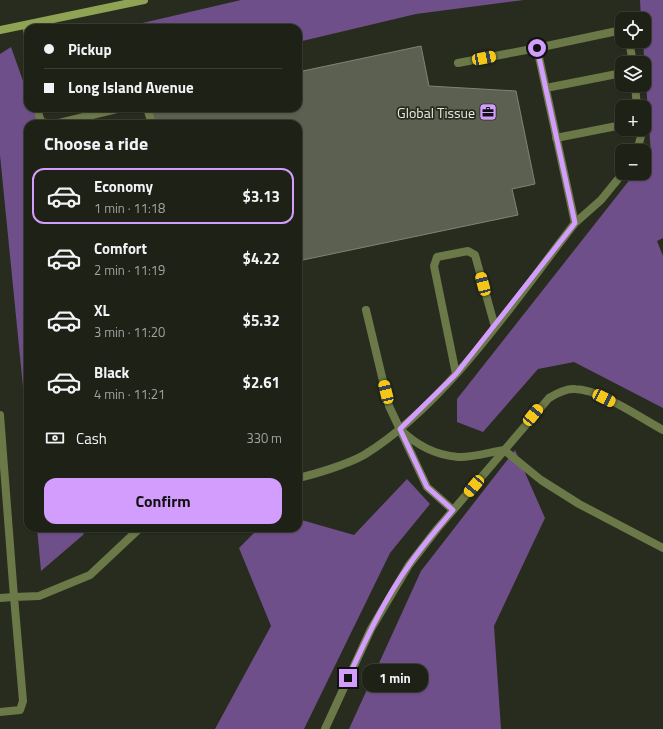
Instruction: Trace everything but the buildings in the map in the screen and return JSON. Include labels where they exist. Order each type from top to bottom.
[{"type":"main road","points":[[31,24],[144,0]]},
{"type":"main road","points":[[0,30],[24,25]]},
{"type":"street","points":[[458,63],[615,31]]},
{"type":"street","points":[[537,48],[575,223]]},
{"type":"street","points":[[546,88],[615,74]]},
{"type":"street","points":[[71,120],[104,112]]},
{"type":"street","points":[[556,138],[615,126]]},
{"type":"street","points":[[302,477],[362,455],[400,429],[456,374],[495,327],[575,223],[601,200],[617,180]]},
{"type":"street","points":[[456,374],[434,266],[437,257],[468,251],[475,255],[495,327]]},
{"type":"street","points":[[366,310],[389,406],[427,487],[453,510]]},
{"type":"street","points":[[325,729],[371,629],[409,565],[453,510],[549,398],[566,390],[575,389],[596,394],[663,430]]},
{"type":"street","points":[[0,415],[23,701],[20,710],[0,712]]},
{"type":"street","points":[[400,429],[413,442],[434,452],[459,457],[504,450],[541,480],[579,504],[663,548]]},
{"type":"street","points":[[0,598],[40,596],[90,575],[136,532]]},
{"type":"shaded area","points":[[241,0],[524,0],[416,14],[302,41],[302,24],[138,24]]},
{"type":"shaded area","points":[[640,0],[663,0],[663,238],[657,241],[663,256],[663,408],[574,362],[538,369],[483,432],[457,422],[457,399],[629,180],[651,180],[650,136],[651,136],[651,100],[647,100],[647,92],[651,92],[651,56],[644,56],[643,48],[651,48],[651,12],[641,12]]},
{"type":"shaded area","points":[[11,47],[24,84],[24,112],[34,112],[37,120],[24,120],[24,397],[0,155],[0,54]]},
{"type":"shaded area","points":[[515,450],[545,518],[494,626],[501,729],[349,729],[421,571]]},
{"type":"shaded area","points":[[407,479],[430,504],[390,553],[304,729],[215,729],[271,626],[239,548],[255,532],[302,532],[302,520],[354,535]]},
{"type":"shaded area","points":[[37,532],[84,532],[83,535],[41,571]]},
{"type":"place","name":"Global Tissue","points":[[488,112]]},
{"type":"route","points":[[348,678],[371,629],[397,583],[409,565],[453,510],[427,487],[414,463],[400,429],[456,374],[495,327],[575,223],[537,48]]}]
